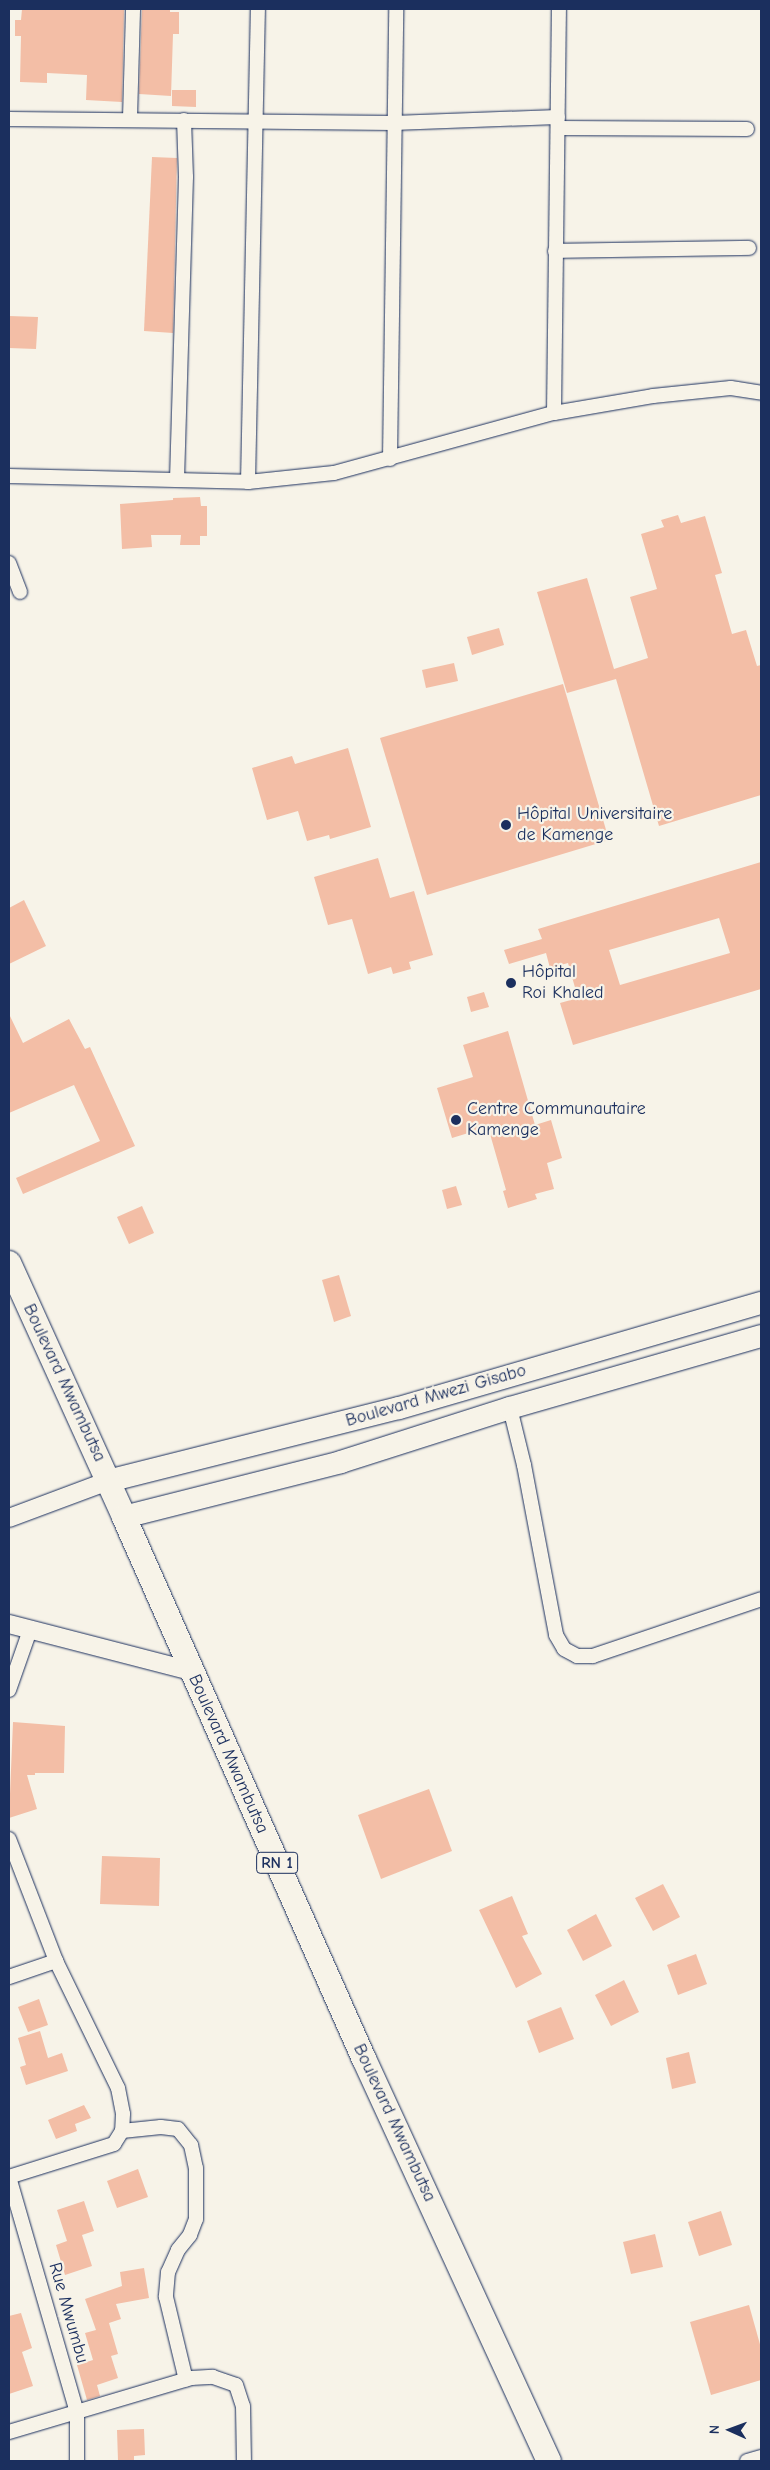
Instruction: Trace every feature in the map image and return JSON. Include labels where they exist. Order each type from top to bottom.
[{"type":"highway","name":"Boulevard Mwambutsa","points":[[9,1263],[108,1481],[360,2050],[549,2461]]},
{"type":"main road","name":"Boulevard Mwezi Gisabo","points":[[108,1481],[399,1408],[761,1303]]},
{"type":"main road","name":"Boulevard Mwezi Gisabo","points":[[124,1517],[341,1462],[510,1408],[761,1336]]},
{"type":"street","points":[[130,118],[133,9]]},
{"type":"street","points":[[248,482],[258,9]]},
{"type":"street","points":[[390,459],[396,9]]},
{"type":"street","points":[[554,413],[559,9]]},
{"type":"street","points":[[9,119],[130,118],[255,122],[558,122],[747,129]]},
{"type":"street","points":[[177,480],[186,177],[184,120]]},
{"type":"street","points":[[555,251],[749,248]]},
{"type":"street","points":[[9,476],[248,482],[334,473],[554,413],[652,396],[731,388],[761,393]]},
{"type":"street","points":[[9,564],[20,592]]},
{"type":"street","points":[[510,1408],[524,1465],[556,1635],[564,1649],[577,1656],[593,1656],[761,1599]]},
{"type":"street","points":[[9,1518],[108,1481]]},
{"type":"street","points":[[9,1624],[191,1671]]},
{"type":"street","points":[[9,1690],[30,1630]]},
{"type":"street","points":[[9,1839],[56,1961],[118,2088],[123,2114],[122,2131],[114,2144],[9,2177]]},
{"type":"street","points":[[9,1977],[56,1961]]},
{"type":"street","points":[[122,2131],[161,2127],[178,2129],[192,2145],[196,2168],[196,2219],[168,2272],[166,2297],[186,2380]]},
{"type":"street","name":"Rue Mwumbu","points":[[9,2177],[77,2412],[77,2461]]},
{"type":"street","points":[[9,2432],[186,2380],[213,2377],[236,2386],[243,2406],[244,2461]]},
{"type":"street","points":[[747,2461],[761,2457]]},
{"type":"building","points":[[22,9],[124,9],[122,102],[86,100],[87,75],[47,73],[47,83],[20,82],[21,36],[15,36],[15,20],[21,20]]},
{"type":"building","points":[[142,9],[170,9],[170,12],[179,12],[179,34],[173,34],[171,96],[139,94]]},
{"type":"building","points":[[172,90],[196,90],[196,107],[172,106]]},
{"type":"building","points":[[152,157],[177,158],[173,333],[144,331]]},
{"type":"building","points":[[9,316],[38,317],[36,349],[9,348]]},
{"type":"building","points":[[200,497],[201,506],[207,506],[207,536],[200,536],[200,545],[180,545],[181,535],[151,535],[152,547],[122,549],[120,504]]},
{"type":"building","points":[[678,515],[681,523],[705,516],[722,573],[715,575],[732,634],[746,630],[757,666],[761,665],[761,795],[659,826],[616,679],[567,693],[537,592],[587,578],[614,669],[648,658],[630,597],[657,589],[641,534],[664,527],[661,520]]},
{"type":"building","points":[[499,628],[504,645],[472,655],[467,637]]},
{"type":"building","points":[[454,663],[458,681],[426,688],[422,670]]},
{"type":"building","points":[[563,684],[609,840],[427,895],[380,738]]},
{"type":"building","points":[[348,748],[371,827],[330,839],[329,835],[307,841],[298,811],[267,820],[252,768],[292,756],[295,764]]},
{"type":"building","points":[[378,858],[390,898],[414,891],[433,955],[409,962],[411,969],[393,974],[391,967],[368,974],[352,919],[328,925],[314,877]]},
{"type":"building","points":[[761,862],[761,989],[573,1045],[560,1003],[578,998],[568,963],[550,968],[546,953],[509,964],[504,950],[542,939],[538,929]],"holes":[[[719,918],[730,953],[620,985],[609,950]]]},
{"type":"building","points":[[24,900],[46,946],[9,964],[9,908]]},
{"type":"building","points":[[484,992],[489,1007],[471,1012],[467,997]]},
{"type":"building","points":[[9,1014],[23,1043],[69,1019],[85,1049],[90,1047],[135,1146],[23,1194],[16,1178],[100,1141],[74,1085],[9,1113]]},
{"type":"building","points":[[508,1031],[535,1125],[551,1120],[562,1158],[547,1163],[554,1189],[535,1194],[537,1199],[508,1208],[503,1191],[506,1190],[488,1127],[452,1138],[437,1088],[473,1077],[463,1045]]},
{"type":"building","points":[[456,1186],[462,1205],[447,1209],[442,1190]]},
{"type":"building","points":[[142,1206],[154,1233],[129,1244],[117,1217]]},
{"type":"building","points":[[339,1275],[351,1316],[334,1322],[322,1280]]},
{"type":"building","points":[[13,1722],[65,1726],[64,1773],[35,1773],[35,1775],[27,1775],[37,1809],[9,1818]]},
{"type":"building","points":[[429,1789],[452,1851],[381,1879],[358,1815]]},
{"type":"building","points":[[102,1856],[160,1858],[159,1906],[100,1904]]},
{"type":"building","points":[[663,1884],[680,1917],[653,1931],[635,1898]]},
{"type":"building","points":[[512,1896],[528,1934],[522,1936],[542,1974],[516,1988],[479,1910]]},
{"type":"building","points":[[596,1914],[612,1946],[583,1961],[567,1930]]},
{"type":"building","points":[[696,1954],[707,1984],[678,1995],[667,1965]]},
{"type":"building","points":[[624,1980],[639,2012],[611,2026],[595,1995]]},
{"type":"building","points":[[39,1999],[48,2025],[28,2032],[18,2007]]},
{"type":"building","points":[[561,2007],[574,2039],[539,2053],[527,2021]]},
{"type":"building","points":[[40,2031],[48,2058],[62,2053],[68,2071],[26,2085],[20,2067],[26,2065],[18,2038]]},
{"type":"building","points":[[689,2052],[696,2083],[672,2089],[666,2058]]},
{"type":"building","points":[[84,2105],[91,2118],[75,2124],[77,2131],[56,2139],[48,2120]]},
{"type":"building","points":[[138,2169],[148,2197],[117,2208],[107,2181]]},
{"type":"building","points":[[84,2201],[94,2231],[82,2235],[92,2266],[65,2275],[56,2245],[67,2241],[57,2210]]},
{"type":"building","points":[[721,2211],[732,2245],[699,2256],[688,2222]]},
{"type":"building","points":[[655,2234],[663,2267],[631,2274],[623,2242]]},
{"type":"building","points":[[144,2268],[149,2298],[116,2304],[121,2319],[109,2323],[118,2354],[111,2356],[118,2378],[97,2385],[100,2396],[87,2400],[77,2365],[93,2360],[85,2333],[96,2330],[85,2299],[122,2286],[120,2272]]},
{"type":"building","points":[[749,2305],[761,2348],[761,2380],[711,2395],[690,2322]]},
{"type":"building","points":[[21,2313],[32,2348],[22,2352],[33,2386],[9,2394],[9,2316]]},
{"type":"building","points":[[144,2429],[145,2455],[134,2456],[134,2461],[118,2461],[117,2430]]},
{"type":"place","name":"Hôpital Universitaire de Kamenge","points":[[506,825]]},
{"type":"place","name":"Hôpital Roi Khaled","points":[[511,983]]},
{"type":"place","name":"Centre Communautaire Kamenge","points":[[456,1120]]}]
